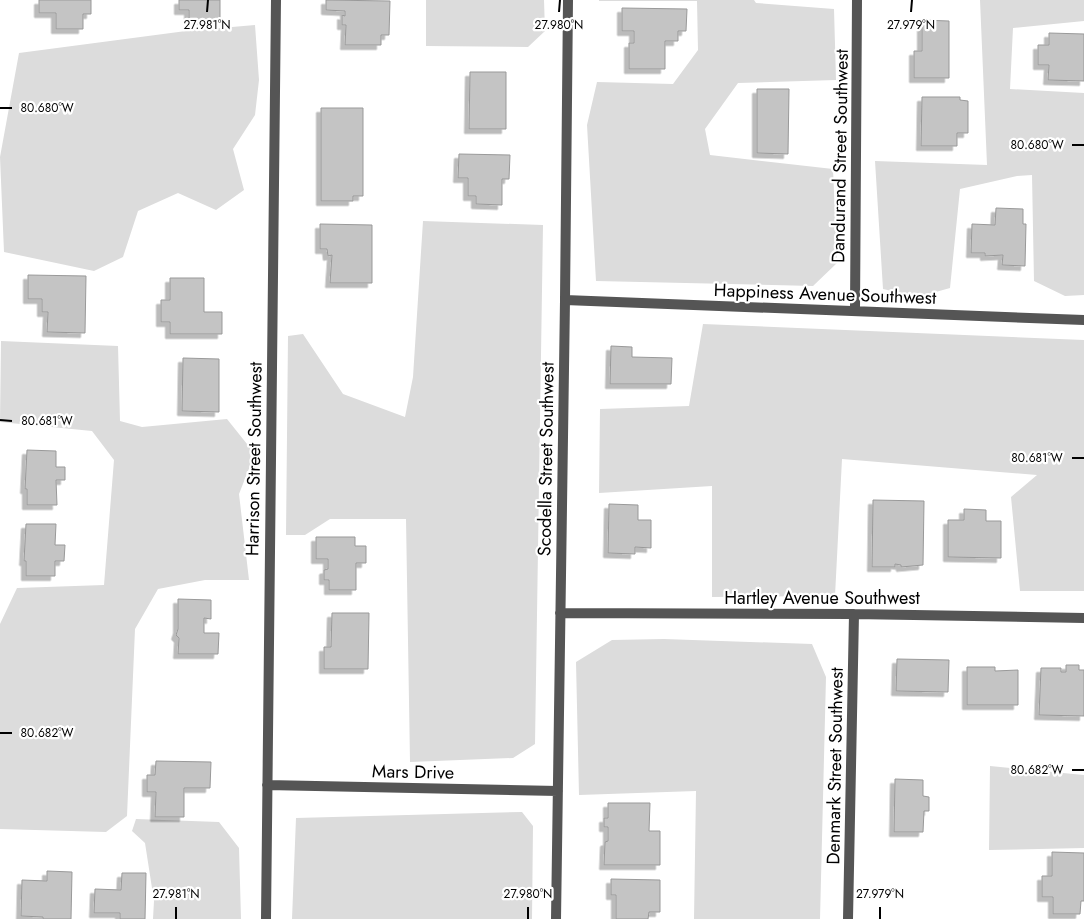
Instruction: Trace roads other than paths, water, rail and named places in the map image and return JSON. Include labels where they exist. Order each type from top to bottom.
[{"type":"street","name":"Harrison Street Southwest","points":[[266,919],[276,0]]},
{"type":"street","name":"Scodella Street Southwest","points":[[556,919],[568,0]]},
{"type":"street","name":"Dandurand Street Southwest","points":[[855,312],[858,0]]},
{"type":"street","name":"Happiness Avenue Southwest","points":[[565,300],[1084,320]]},
{"type":"street","name":"Hartley Avenue Southwest","points":[[560,613],[854,614],[1084,618]]},
{"type":"street","name":"Denmark Street Southwest","points":[[848,919],[854,614]]},
{"type":"street","name":"Mars Drive","points":[[267,785],[558,791]]}]
